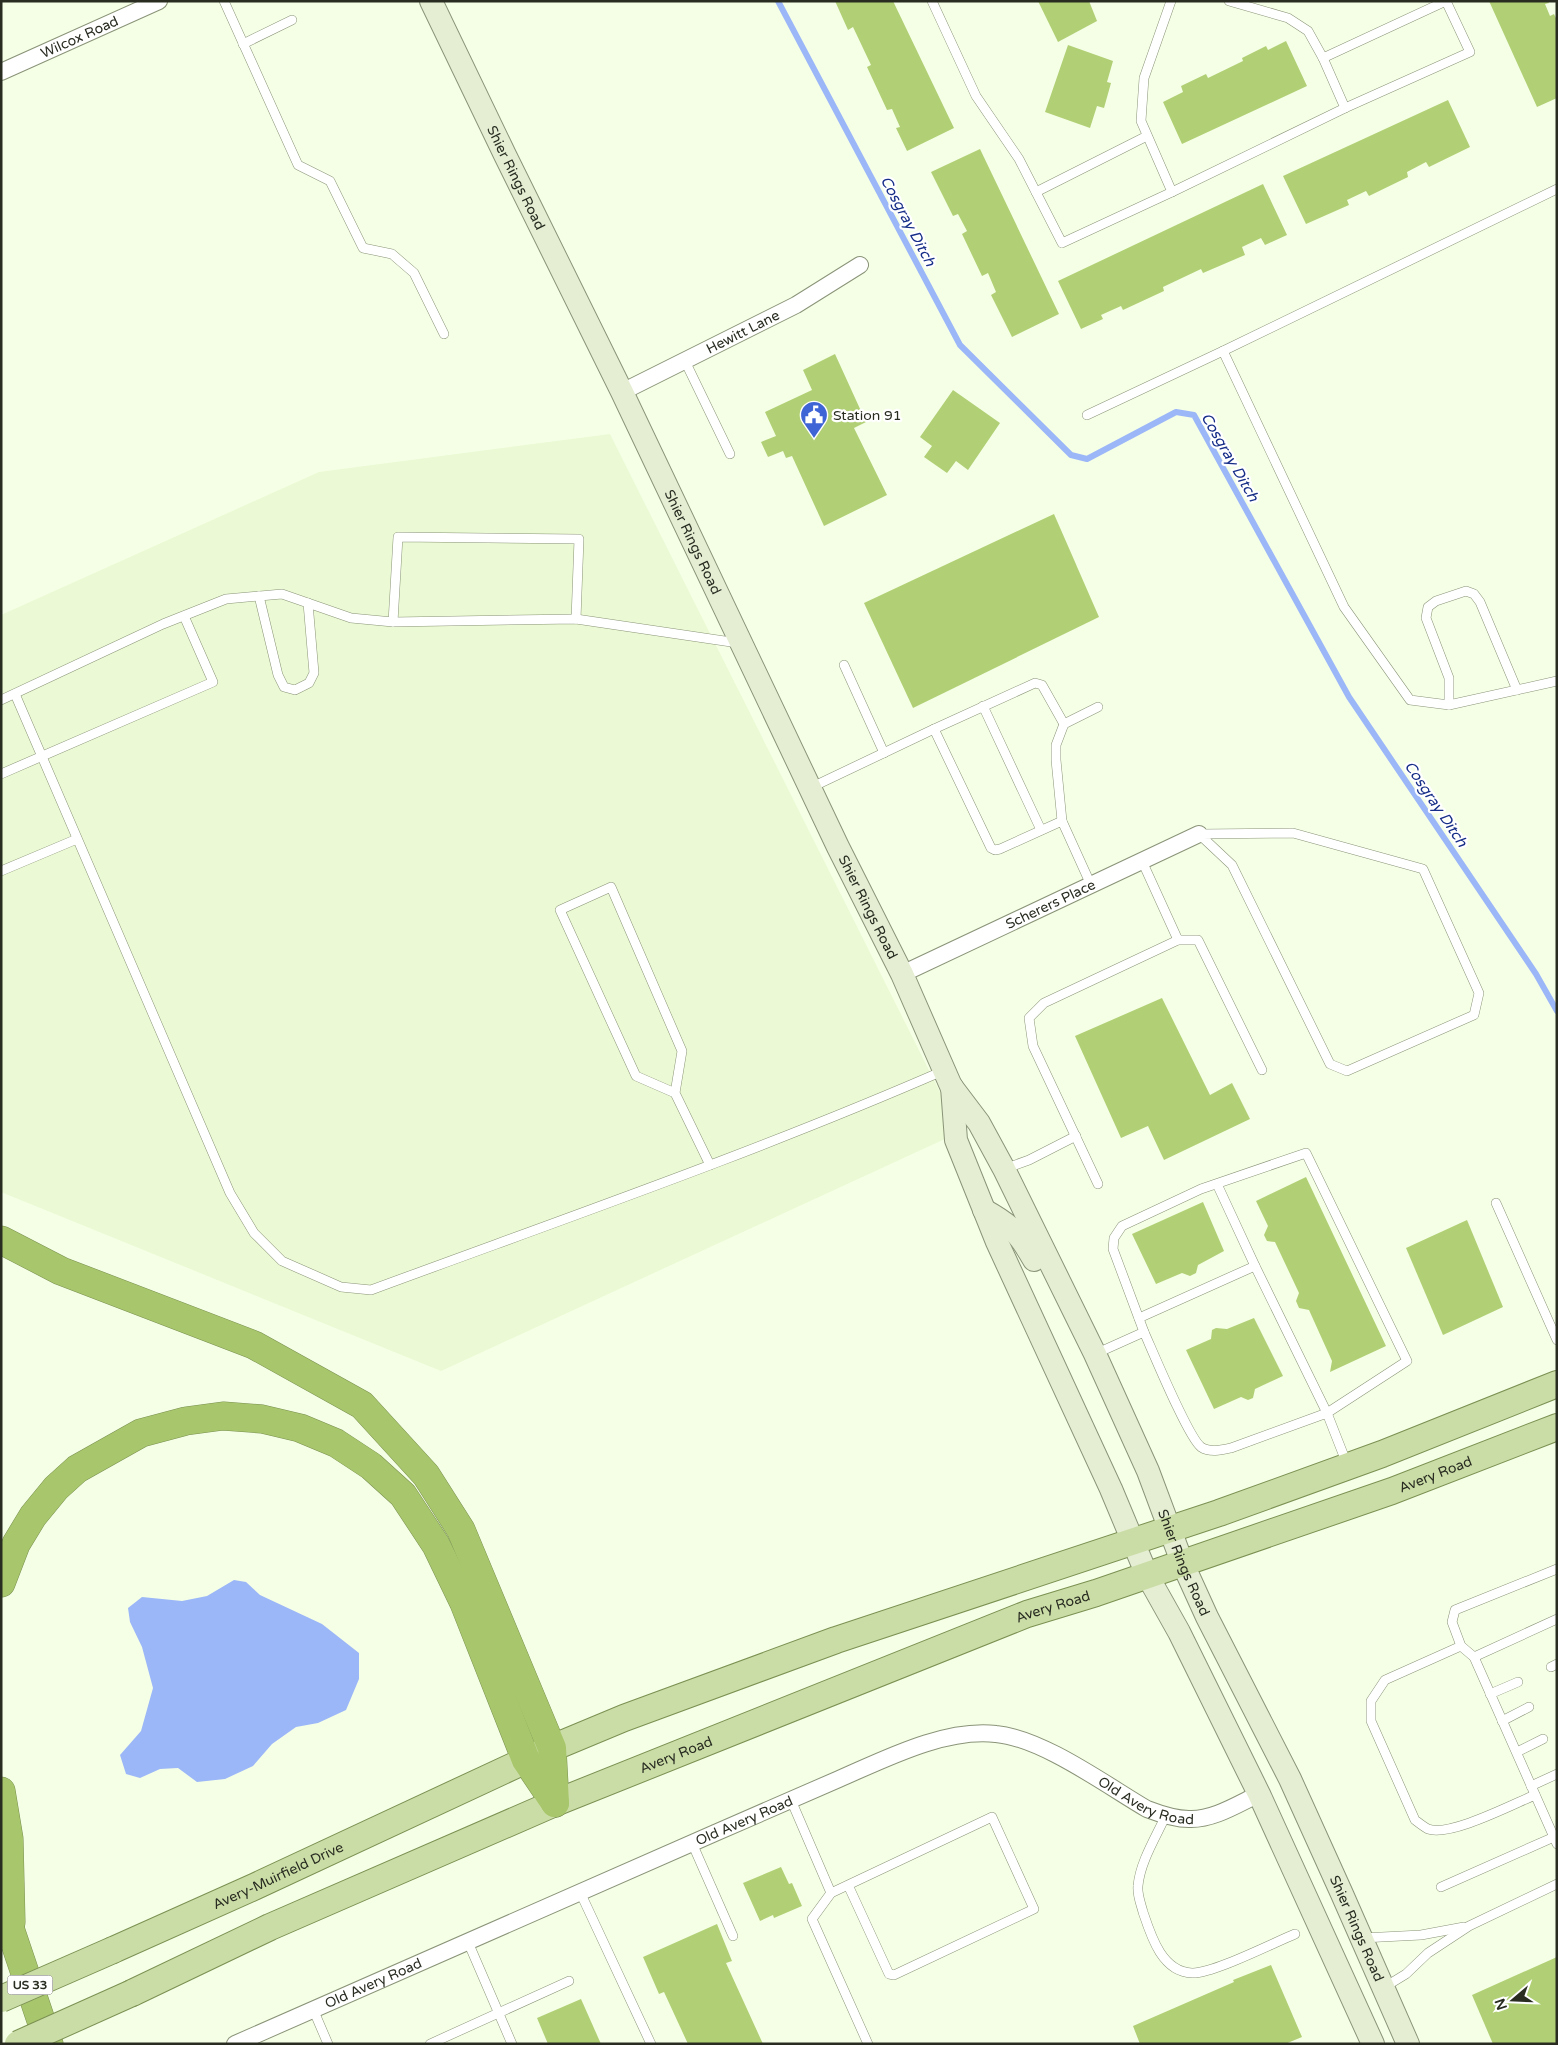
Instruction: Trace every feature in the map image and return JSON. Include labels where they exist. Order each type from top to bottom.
[{"type":"highway","points":[[1,1240],[61,1271],[254,1344],[362,1405],[426,1476],[461,1530],[552,1748],[555,1803]]},
{"type":"highway","points":[[1,1583],[16,1544],[33,1516],[56,1488],[77,1469],[141,1433],[186,1421],[223,1416],[262,1419],[300,1428],[336,1443],[372,1466],[403,1495],[436,1545],[464,1603],[526,1760],[555,1803]]},
{"type":"highway","points":[[1,1792],[9,1839],[6,1914]]},
{"type":"highway","name":"US 33","points":[[6,1914],[49,2044]]},
{"type":"main road","name":"Shier Rings Road","points":[[431,1],[622,392],[810,788],[902,974],[948,1078],[979,1123],[1004,1169],[1090,1356],[1148,1471],[1166,1532],[1290,1779],[1408,2044]]},
{"type":"main road","name":"Shier Rings Road","points":[[948,1078],[956,1140],[997,1242],[1111,1489],[1147,1575],[1179,1632],[1258,1794],[1373,2044]]},
{"type":"main road","points":[[984,1210],[1006,1222],[1023,1239],[1090,1356]]},
{"type":"main road","points":[[552,1748],[624,1718],[836,1640],[1166,1532],[1348,1466],[1557,1384]]},
{"type":"main road","name":"Avery Road","points":[[555,1803],[1027,1614],[1096,1593],[1392,1491],[1557,1427]]},
{"type":"main road","name":"Avery-Muirfield Drive","points":[[1,1999],[265,1882],[552,1748]]},
{"type":"main road","points":[[18,2044],[132,1993],[270,1927],[555,1803]]},
{"type":"street","name":"Wilcox Road","points":[[1,72],[159,1]]},
{"type":"street","name":"Hewitt Lane","points":[[622,392],[684,359],[796,305],[860,265]]},
{"type":"street","name":"Scherers Place","points":[[902,974],[1199,834]]},
{"type":"street","name":"Old Avery Road","points":[[235,2044],[259,2039],[313,2009],[908,1750],[968,1734],[996,1734],[1046,1749],[1147,1809],[1166,1815],[1189,1819],[1207,1817],[1258,1794]]},
{"type":"lane","points":[[224,1],[298,165],[330,181],[363,248],[392,254],[414,273],[444,334]]},
{"type":"lane","points":[[932,1],[976,96],[1019,159],[1062,243],[1344,108],[1470,52],[1446,1],[1323,58]]},
{"type":"lane","points":[[1171,1],[1144,78],[1141,121],[1172,192]]},
{"type":"lane","points":[[1229,1],[1288,18],[1308,31],[1323,58],[1344,108]]},
{"type":"lane","points":[[243,44],[292,20]]},
{"type":"lane","points":[[1036,192],[1147,136]]},
{"type":"lane","points":[[1087,415],[1557,189]]},
{"type":"lane","points":[[1223,351],[1344,607],[1410,700],[1449,705],[1557,681]]},
{"type":"lane","points":[[684,359],[730,454]]},
{"type":"lane","points":[[393,622],[398,537],[579,539],[576,619]]},
{"type":"lane","points":[[1449,705],[1449,678],[1426,618],[1428,607],[1436,601],[1466,591],[1474,594],[1480,602],[1517,690]]},
{"type":"lane","points":[[1,700],[184,616],[226,599],[282,594],[351,618],[393,622],[576,619],[741,643]]},
{"type":"lane","points":[[259,596],[278,675],[284,687],[295,690],[309,683],[314,673],[308,603]]},
{"type":"lane","points":[[1,774],[213,682],[184,616]]},
{"type":"lane","points":[[844,665],[884,753]]},
{"type":"lane","points":[[810,788],[1035,683],[1042,685],[1064,724]]},
{"type":"lane","points":[[15,694],[230,1193],[254,1234],[282,1261],[341,1287],[371,1290],[710,1165],[872,1102],[948,1078]]},
{"type":"lane","points":[[983,706],[1041,830]]},
{"type":"lane","points":[[1091,885],[1062,821],[1056,745],[1064,724],[1098,707]]},
{"type":"lane","points":[[934,729],[991,848],[995,850],[1000,849],[1062,821]]},
{"type":"lane","points":[[1293,833],[1423,869],[1479,993],[1474,1015],[1347,1071],[1330,1064],[1232,865],[1199,834],[1293,833]]},
{"type":"lane","points":[[1,870],[77,839]]},
{"type":"lane","points":[[1142,861],[1178,940]]},
{"type":"lane","points":[[675,1093],[636,1076],[560,910],[611,887],[682,1051],[675,1093],[710,1165]]},
{"type":"lane","points":[[1098,1184],[1033,1046],[1029,1018],[1044,1003],[1178,940],[1198,940],[1262,1070]]},
{"type":"lane","points":[[1004,1169],[1029,1160],[1076,1136]]},
{"type":"lane","points":[[1306,1153],[1407,1361],[1327,1413],[1232,1448],[1216,1451],[1202,1447],[1191,1432],[1144,1332],[1113,1250],[1114,1238],[1122,1226],[1201,1189],[1217,1184],[1306,1153]]},
{"type":"lane","points":[[1217,1184],[1327,1413],[1348,1466]]},
{"type":"lane","points":[[1496,1203],[1557,1340]]},
{"type":"lane","points":[[1139,1318],[1255,1266]]},
{"type":"lane","points":[[1090,1356],[1144,1332]]},
{"type":"lane","points":[[1441,1888],[1555,1840],[1474,1657],[1461,1646],[1452,1622],[1455,1610],[1557,1569]]},
{"type":"lane","points":[[1474,1657],[1557,1619]]},
{"type":"lane","points":[[1461,1646],[1385,1680],[1371,1701],[1371,1720],[1415,1820],[1429,1829],[1443,1830],[1460,1827],[1533,1790],[1557,1774]]},
{"type":"lane","points":[[1490,1694],[1518,1682]]},
{"type":"lane","points":[[1502,1720],[1529,1708]]},
{"type":"lane","points":[[1516,1752],[1543,1739]]},
{"type":"lane","points":[[791,1800],[831,1893]]},
{"type":"lane","points":[[1166,1815],[1148,1854],[1138,1887],[1147,1926],[1154,1944],[1170,1965],[1181,1972],[1194,1973],[1210,1970],[1295,1934]]},
{"type":"lane","points":[[848,1885],[889,1974],[894,1975],[1034,1909],[992,1817],[831,1893],[812,1918],[868,2044]]},
{"type":"lane","points":[[692,1843],[733,1936]]},
{"type":"lane","points":[[1383,1988],[1406,1974],[1428,1954],[1469,1926],[1557,1884]]},
{"type":"lane","points":[[580,1892],[651,2044]]},
{"type":"lane","points":[[1361,1938],[1421,1936],[1469,1926]]},
{"type":"lane","points":[[468,1942],[512,2044]]},
{"type":"lane","points":[[430,2044],[569,1980]]},
{"type":"lane","points":[[313,2009],[328,2044]]},
{"type":"shaded area","points":[[610,434],[960,1132],[441,1371],[1,1192],[1,615],[319,472]]},
{"type":"water","points":[[234,1580],[246,1582],[260,1595],[322,1624],[359,1653],[359,1679],[346,1710],[318,1723],[296,1727],[272,1744],[253,1766],[225,1779],[197,1782],[178,1768],[160,1769],[140,1778],[126,1774],[120,1755],[141,1731],[153,1688],[142,1647],[130,1622],[128,1608],[142,1597],[182,1601],[207,1596]]},
{"type":"building","points":[[835,1],[893,1],[954,128],[907,151],[896,128],[900,127],[892,109],[887,110],[867,67],[871,65],[853,27],[848,30]]},
{"type":"building","points":[[1038,1],[1089,1],[1097,21],[1058,42]]},
{"type":"building","points":[[1489,1],[1548,1],[1549,3],[1545,4],[1550,16],[1554,14],[1557,20],[1557,98],[1537,107]]},
{"type":"building","points":[[1286,41],[1307,86],[1182,144],[1163,102],[1183,92],[1181,86],[1206,74],[1208,78],[1243,61],[1242,58],[1266,46],[1268,50]]},
{"type":"building","points":[[1068,45],[1113,61],[1107,82],[1111,83],[1104,108],[1097,106],[1090,128],[1045,112]]},
{"type":"building","points":[[1448,100],[1470,147],[1429,167],[1426,162],[1407,172],[1408,177],[1369,196],[1366,191],[1347,200],[1349,205],[1306,224],[1283,176]]},
{"type":"building","points":[[980,149],[1059,314],[1012,337],[991,295],[996,292],[988,273],[982,276],[962,234],[967,231],[958,214],[953,216],[931,172]]},
{"type":"building","points":[[1263,184],[1287,235],[1265,245],[1261,238],[1242,247],[1245,255],[1203,273],[1201,269],[1163,287],[1164,291],[1123,310],[1121,306],[1101,315],[1103,319],[1081,329],[1058,281]]},
{"type":"building","name":"Station 91","points":[[835,354],[866,422],[854,428],[887,495],[824,526],[792,456],[786,458],[783,451],[768,457],[761,442],[776,436],[765,412],[812,390],[803,370]]},
{"type":"building","points":[[953,390],[1000,423],[968,470],[956,461],[947,473],[924,457],[932,446],[920,437]]},
{"type":"building","points":[[1054,514],[1099,617],[913,708],[864,603]]},
{"type":"building","points":[[1162,998],[1210,1095],[1232,1083],[1250,1119],[1164,1160],[1148,1126],[1121,1138],[1075,1036]]},
{"type":"building","points":[[1306,1177],[1386,1346],[1330,1372],[1332,1361],[1309,1310],[1299,1308],[1296,1301],[1299,1293],[1275,1242],[1267,1241],[1264,1235],[1268,1226],[1256,1201]]},
{"type":"building","points":[[1203,1202],[1224,1251],[1198,1265],[1196,1273],[1190,1276],[1182,1273],[1156,1284],[1132,1234]]},
{"type":"building","points":[[1467,1220],[1503,1307],[1443,1335],[1406,1248]]},
{"type":"building","points":[[1254,1318],[1283,1376],[1255,1389],[1253,1398],[1248,1400],[1241,1397],[1214,1409],[1186,1350],[1211,1339],[1212,1330],[1216,1328],[1227,1329]]},
{"type":"building","points":[[781,1867],[789,1884],[792,1883],[802,1906],[774,1918],[773,1915],[760,1921],[743,1883]]},
{"type":"building","points":[[717,1924],[732,1961],[726,1963],[763,2044],[688,2044],[664,1992],[659,1994],[643,1957]]},
{"type":"building","points":[[1557,1957],[1557,2044],[1493,2044],[1472,1995]]},
{"type":"building","points":[[1271,1965],[1302,2037],[1285,2044],[1140,2044],[1133,2026],[1234,1982],[1233,1980]]},
{"type":"building","points":[[581,1999],[601,2044],[548,2044],[537,2018]]},
{"type":"waterway","name":"Cosgray Ditch","points":[[778,1],[960,345],[1071,455],[1087,459],[1176,412],[1194,415],[1349,697],[1536,974],[1557,1011]]},
{"type":"place","name":"Station 91","points":[[814,439]]}]
